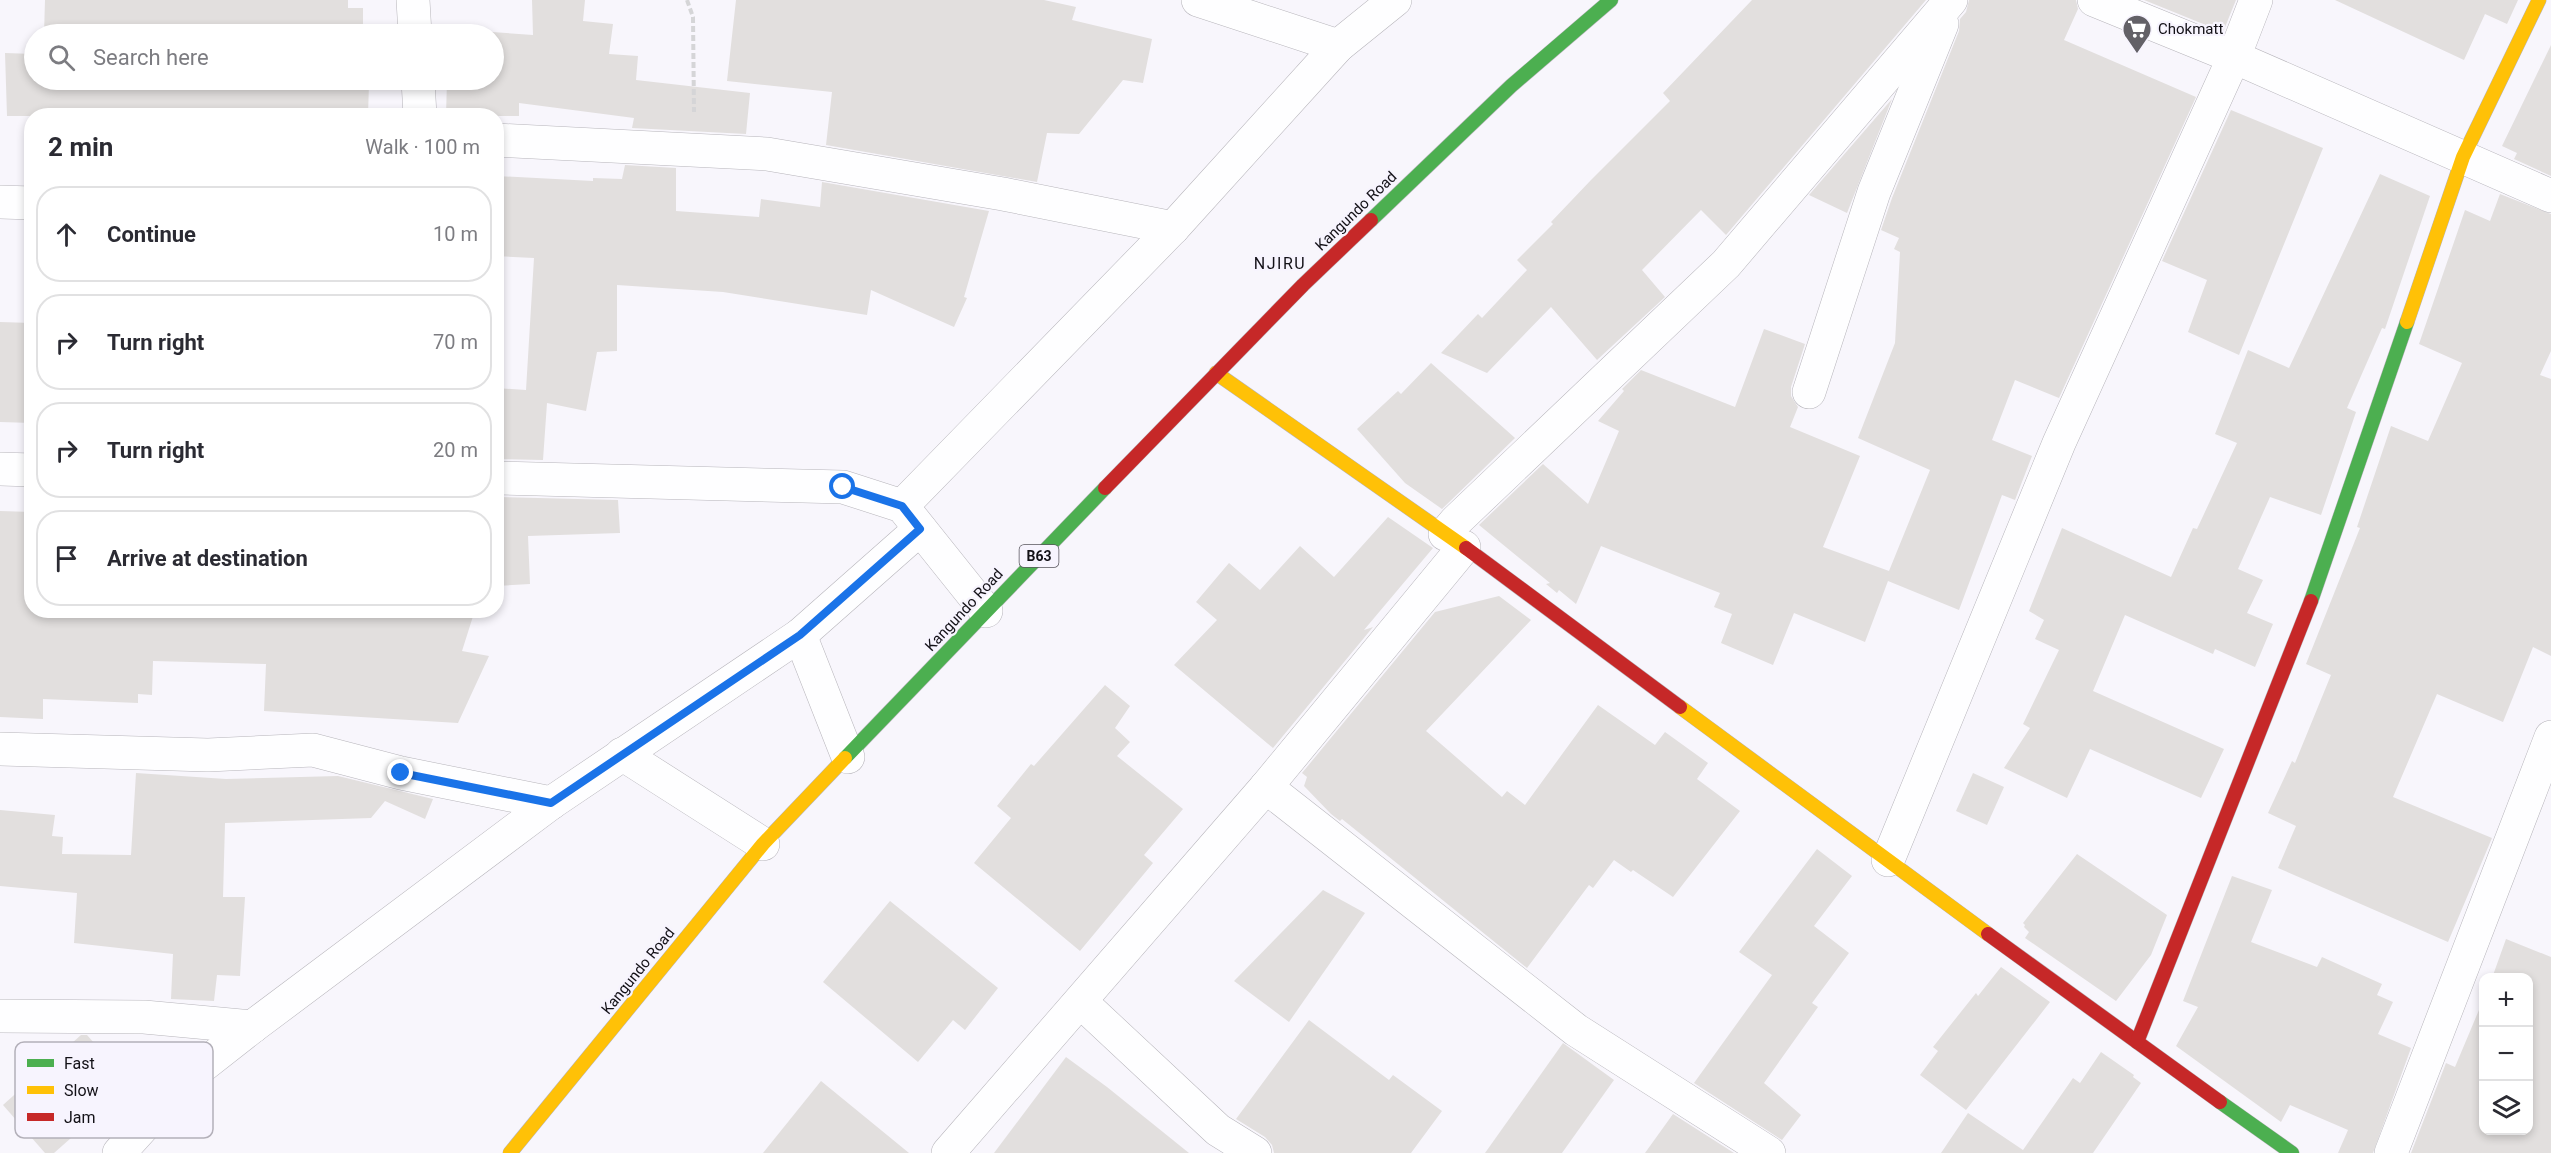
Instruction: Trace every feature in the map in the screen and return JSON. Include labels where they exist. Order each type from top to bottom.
[{"type":"main road","name":"Kangundo Road","points":[[510,1153],[763,844],[1303,285],[1511,86],[1611,0]]},
{"type":"main road","points":[[2137,1042],[2316,588],[2463,157],[2539,0]]},
{"type":"main road","points":[[1216,373],[1455,541],[1888,860],[2292,1153]]},
{"type":"street","points":[[413,0],[414,24]]},
{"type":"street","points":[[1198,0],[1338,46]]},
{"type":"street","points":[[213,1058],[551,803],[800,635],[911,518],[1338,46],[1395,0]]},
{"type":"street","points":[[1809,392],[1874,192],[1952,0]]},
{"type":"street","points":[[948,1153],[1266,787],[1455,541],[1456,521],[1726,264],[1952,0]]},
{"type":"street","points":[[2094,0],[2234,57],[2551,196]]},
{"type":"street","points":[[1888,860],[2059,443],[2234,57],[2256,0]]},
{"type":"street","points":[[419,90],[420,108]]},
{"type":"street","points":[[504,140],[767,154],[1003,194],[1173,228]]},
{"type":"street","points":[[0,202],[24,203]]},
{"type":"street","points":[[0,469],[24,470]]},
{"type":"street","points":[[504,478],[843,487],[911,518],[986,611]]},
{"type":"street","points":[[800,635],[848,757]]},
{"type":"street","points":[[2391,1153],[2551,737]]},
{"type":"street","points":[[0,749],[208,755],[313,750],[401,773],[551,803]]},
{"type":"street","points":[[622,754],[763,844]]},
{"type":"street","points":[[1266,787],[1576,1030],[1768,1153]]},
{"type":"street","points":[[1081,1002],[1218,1130],[1255,1153]]},
{"type":"street","points":[[0,1016],[144,1017],[252,1027]]},
{"type":"street","points":[[118,1153],[132,1138]]},
{"type":"path","points":[[687,0],[693,17],[694,113]]},
{"type":"building","points":[[45,0],[348,0],[348,8],[363,8],[363,24],[44,24]]},
{"type":"building","points":[[532,0],[585,0],[583,21],[613,24],[609,54],[638,56],[636,80],[750,93],[746,134],[632,128],[634,118],[519,103],[519,116],[504,116],[504,108],[446,108],[447,90],[504,90],[504,33],[533,35]]},
{"type":"building","points":[[736,0],[1044,0],[1076,7],[1072,20],[1152,39],[1143,83],[1123,80],[1079,134],[1047,133],[1037,182],[826,145],[832,92],[727,81]]},
{"type":"building","points":[[1752,0],[1926,0],[1726,235],[1701,210],[1642,270],[1665,297],[1597,360],[1551,307],[1487,373],[1441,353],[1478,314],[1482,318],[1527,270],[1517,260],[1553,224],[1551,222],[1591,180],[1670,101],[1663,93]]},
{"type":"building","points":[[1969,0],[2076,0],[2078,9],[2064,40],[2196,97],[2059,398],[2015,380],[1992,440],[2032,456],[2015,500],[2002,495],[1959,610],[1888,581],[1865,642],[1794,613],[1773,665],[1721,643],[1732,614],[1714,607],[1720,593],[1601,546],[1576,604],[1559,590],[1557,593],[1546,584],[1550,583],[1479,525],[1543,464],[1588,504],[1619,431],[1598,421],[1624,391],[1622,389],[1641,370],[1735,407],[1764,329],[1805,344],[1791,387],[1791,396],[1798,407],[1790,427],[1860,456],[1823,547],[1889,571],[1930,470],[1858,438],[1895,343],[1900,252],[1894,249],[1899,238],[1881,230]]},
{"type":"building","points":[[2144,0],[2236,0],[2223,32]]},
{"type":"building","points":[[2335,0],[2518,0],[2507,24],[2485,14],[2464,60]]},
{"type":"building","points":[[2551,45],[2551,176],[2514,159],[2517,153],[2502,146]]},
{"type":"building","points":[[5,53],[24,54],[24,90],[369,90],[368,108],[24,108],[24,116],[7,116]]},
{"type":"building","points":[[1892,99],[1847,213],[1809,195]]},
{"type":"building","points":[[2231,110],[2323,148],[2239,355],[2188,332],[2207,280],[2162,261]]},
{"type":"building","points":[[625,165],[676,168],[676,211],[759,217],[761,199],[820,207],[822,182],[989,211],[964,297],[967,298],[954,327],[871,290],[867,315],[723,292],[617,285],[617,351],[597,352],[586,411],[547,403],[543,460],[504,459],[504,389],[526,390],[534,258],[504,256],[504,176],[593,181],[593,178],[622,179]]},
{"type":"building","points":[[2380,174],[2430,196],[2385,329],[2382,328],[2347,408],[2356,412],[2321,515],[2270,497],[2238,569],[2263,580],[2247,613],[2273,624],[2255,667],[2215,649],[2213,654],[2125,615],[2093,691],[2224,749],[2201,798],[2090,749],[2067,798],[2004,768],[2030,728],[2023,724],[2059,650],[2035,639],[2044,620],[2029,611],[2062,528],[2171,577],[2193,528],[2197,529],[2237,443],[2215,434],[2248,350],[2289,368]]},
{"type":"building","points":[[2500,194],[2551,214],[2551,351],[2540,375],[2551,379],[2551,656],[2533,647],[2503,722],[2437,694],[2393,797],[2492,838],[2448,942],[2278,868],[2296,826],[2268,813],[2292,761],[2295,763],[2331,675],[2306,664],[2360,528],[2357,527],[2391,426],[2428,441],[2462,363],[2419,344],[2465,210],[2490,221]]},
{"type":"building","points":[[0,322],[24,323],[24,423],[0,422]]},
{"type":"building","points":[[1431,363],[1515,438],[1442,509],[1405,483],[1357,429],[1398,391],[1401,394]]},
{"type":"building","points":[[504,497],[618,500],[620,533],[528,536],[530,584],[504,586]]},
{"type":"building","points":[[0,511],[24,512],[24,618],[472,618],[462,651],[489,656],[458,723],[264,711],[266,664],[153,661],[152,695],[138,694],[138,703],[43,699],[43,719],[0,717]]},
{"type":"building","points":[[1388,517],[1433,548],[1364,630],[1373,627],[1273,748],[1174,665],[1217,620],[1196,602],[1229,563],[1260,590],[1300,546],[1334,577]]},
{"type":"building","points":[[1499,596],[1531,620],[1426,731],[1502,797],[1507,791],[1525,805],[1598,705],[1655,745],[1665,732],[1708,763],[1697,779],[1740,811],[1673,897],[1614,860],[1593,888],[1589,885],[1527,968],[1342,819],[1340,821],[1331,814],[1304,786],[1307,777],[1302,773],[1435,612]]},
{"type":"building","points":[[1105,685],[1130,706],[1115,728],[1130,742],[1117,756],[1183,809],[1144,855],[1153,863],[1080,951],[974,863],[1011,818],[997,806],[1031,764],[1034,766]]},
{"type":"building","points":[[136,773],[226,779],[338,776],[433,799],[425,819],[385,801],[371,818],[225,823],[223,897],[245,897],[240,976],[217,975],[214,1001],[171,999],[173,954],[74,943],[77,893],[0,886],[0,810],[55,815],[52,836],[63,837],[62,854],[131,855]]},
{"type":"building","points":[[1973,773],[2004,787],[1987,825],[1956,811]]},
{"type":"building","points":[[1817,849],[1852,876],[1814,926],[1849,953],[1812,1003],[1818,1007],[1764,1083],[1801,1115],[1782,1140],[1694,1083],[1772,975],[1739,952]]},
{"type":"building","points":[[2077,854],[2167,915],[2151,955],[2116,1001],[2025,938],[2029,932],[2023,923]]},
{"type":"building","points":[[2232,876],[2272,890],[2251,942],[2317,967],[2322,957],[2382,984],[2377,995],[2393,1002],[2378,1034],[2411,1048],[2373,1153],[2338,1153],[2348,1130],[2290,1105],[2281,1122],[2176,1046],[2198,1007],[2183,1001]]},
{"type":"building","points":[[1323,890],[1365,913],[1289,1022],[1234,981]]},
{"type":"building","points":[[890,901],[998,988],[965,1030],[953,1020],[918,1062],[823,982]]},
{"type":"building","points":[[2506,939],[2551,957],[2551,1153],[2411,1153],[2446,1063],[2455,1067],[2479,1010],[2479,1135],[2533,1135],[2533,973],[2494,973]]},
{"type":"building","points":[[2001,967],[2050,1002],[1966,1110],[1920,1075],[1938,1051],[1933,1047],[1976,993],[1978,996]]},
{"type":"building","points":[[1309,1020],[1389,1080],[1393,1075],[1442,1111],[1411,1153],[1274,1153],[1272,1145],[1265,1137],[1236,1119]]},
{"type":"building","points":[[81,1035],[87,1035],[93,1042],[73,1042]]},
{"type":"building","points":[[1563,1043],[1614,1080],[1562,1153],[1485,1153]]},
{"type":"building","points":[[2101,1052],[2134,1075],[2133,1077],[2141,1083],[2093,1153],[1941,1153],[1968,1113],[2023,1150],[2073,1078],[2080,1083]]},
{"type":"building","points":[[1066,1057],[1107,1087],[1189,1153],[994,1153]]},
{"type":"building","points":[[821,1081],[909,1153],[763,1153]]},
{"type":"building","points":[[15,1094],[15,1119],[3,1105]]},
{"type":"building","points":[[1673,1114],[1734,1153],[1645,1153]]},
{"type":"building","points":[[32,1138],[71,1138],[54,1153],[45,1153]]},
{"type":"traffic: fast","points":[[1371,220],[1511,86],[1611,0]]},
{"type":"traffic: fast","points":[[2311,601],[2407,322]]},
{"type":"traffic: fast","points":[[845,758],[1105,488]]},
{"type":"traffic: fast","points":[[2220,1102],[2292,1153]]},
{"type":"traffic: slow","points":[[2407,322],[2463,157],[2539,0]]},
{"type":"traffic: slow","points":[[1216,373],[1466,548]]},
{"type":"traffic: slow","points":[[1680,707],[1988,934]]},
{"type":"traffic: slow","points":[[510,1153],[763,844],[845,758]]},
{"type":"traffic: jam","points":[[1105,488],[1303,285],[1371,220]]},
{"type":"traffic: jam","points":[[1466,548],[1680,707]]},
{"type":"traffic: jam","points":[[2137,1042],[2311,601]]},
{"type":"traffic: jam","points":[[1988,934],[2220,1102]]},
{"type":"place","name":"Chokmatt","points":[[2137,54]]},
{"type":"district","name":"NJIRU","points":[[1280,263]]},
{"type":"route","points":[[401,773],[551,803],[800,635],[920,529],[902,506],[843,487]]}]
